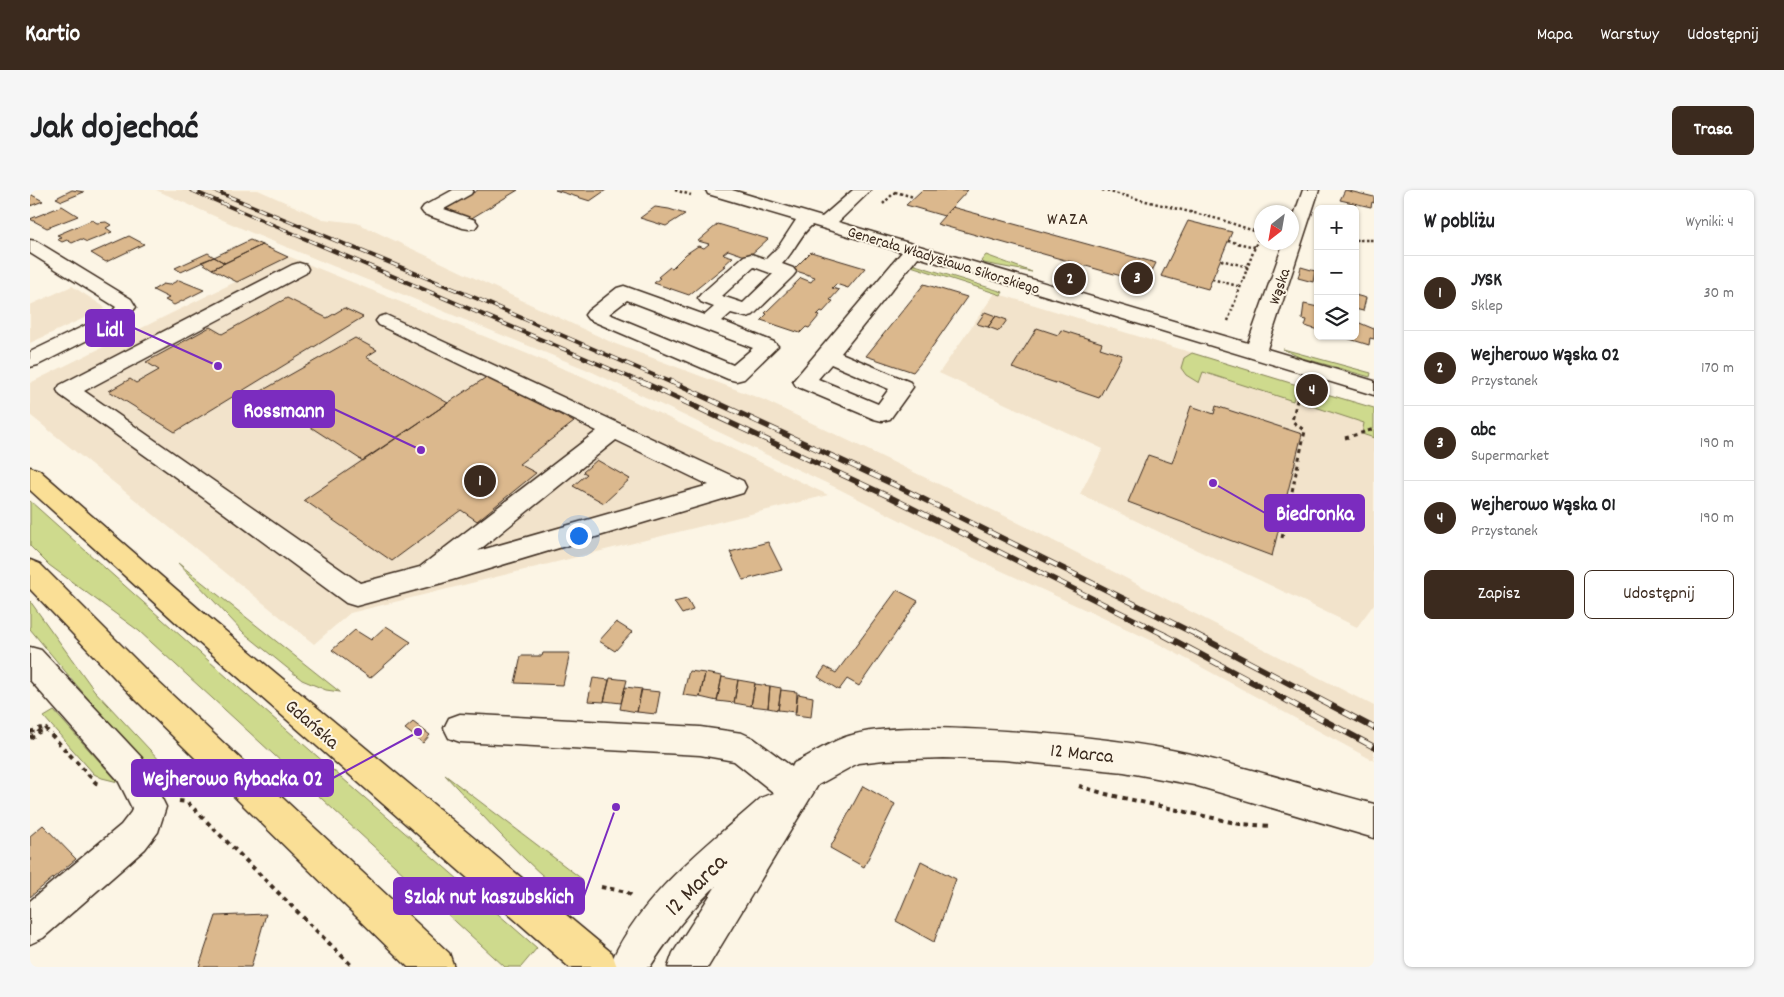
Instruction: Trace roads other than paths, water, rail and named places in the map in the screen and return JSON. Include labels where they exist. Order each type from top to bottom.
[{"type":"main road","name":"Gdańska","points":[[30,476],[198,624],[598,967]]},
{"type":"main road","points":[[30,571],[146,690],[434,967]]},
{"type":"street","points":[[465,190],[430,210],[469,224]]},
{"type":"street","name":"Generała Władysława Sikorskiego","points":[[714,190],[1374,388]]},
{"type":"street","points":[[769,266],[786,249],[799,227],[818,221],[863,190]]},
{"type":"street","name":"Wąska","points":[[1255,353],[1311,190]]},
{"type":"street","points":[[30,246],[124,303],[126,307],[88,356],[68,390],[176,465],[356,595],[734,487],[386,321]]},
{"type":"street","points":[[828,354],[914,250]]},
{"type":"street","points":[[751,260],[769,266],[786,272],[746,311],[708,298],[751,260]]},
{"type":"street","points":[[30,360],[88,356],[299,270]]},
{"type":"street","points":[[624,292],[708,323],[767,346],[736,374],[595,315],[624,292]]},
{"type":"street","points":[[708,323],[728,305]]},
{"type":"street","points":[[429,575],[614,430]]},
{"type":"street","points":[[30,659],[130,768],[149,807],[146,820],[133,837],[30,925]]},
{"type":"street","points":[[460,728],[700,741],[742,748],[795,789]]},
{"type":"street","name":"12 Marca","points":[[688,967],[795,789],[806,774],[853,749],[884,745],[944,743],[1004,745],[1124,757],[1194,770],[1374,821]]},
{"type":"street","name":"12 Marca","points":[[628,967],[660,918],[681,894],[795,789]]},
{"type":"railway","points":[[191,190],[643,383]]},
{"type":"railway","points":[[213,190],[478,299],[672,383]]},
{"type":"railway","points":[[640,381],[892,498],[1165,635]]},
{"type":"railway","points":[[670,381],[901,488],[1195,634]]},
{"type":"railway","points":[[1162,634],[1374,747]]},
{"type":"railway","points":[[1195,634],[1374,728]]},
{"type":"place","name":"abc","points":[[1137,278]]},
{"type":"place","name":"Wejherowo Wąska 02","points":[[1070,279]]},
{"type":"place","name":"Lidl","points":[[218,366]]},
{"type":"place","name":"Wejherowo Wąska 01","points":[[1312,390]]},
{"type":"place","name":"Rossmann","points":[[421,450]]},
{"type":"place","name":"JYSK","points":[[480,481]]},
{"type":"place","name":"Biedronka","points":[[1213,483]]},
{"type":"place","name":"Wejherowo Rybacka 02","points":[[418,732]]},
{"type":"place","name":"Szlak nut kaszubskich","points":[[616,807]]},
{"type":"district","name":"WAZA","points":[[1068,218]]}]
